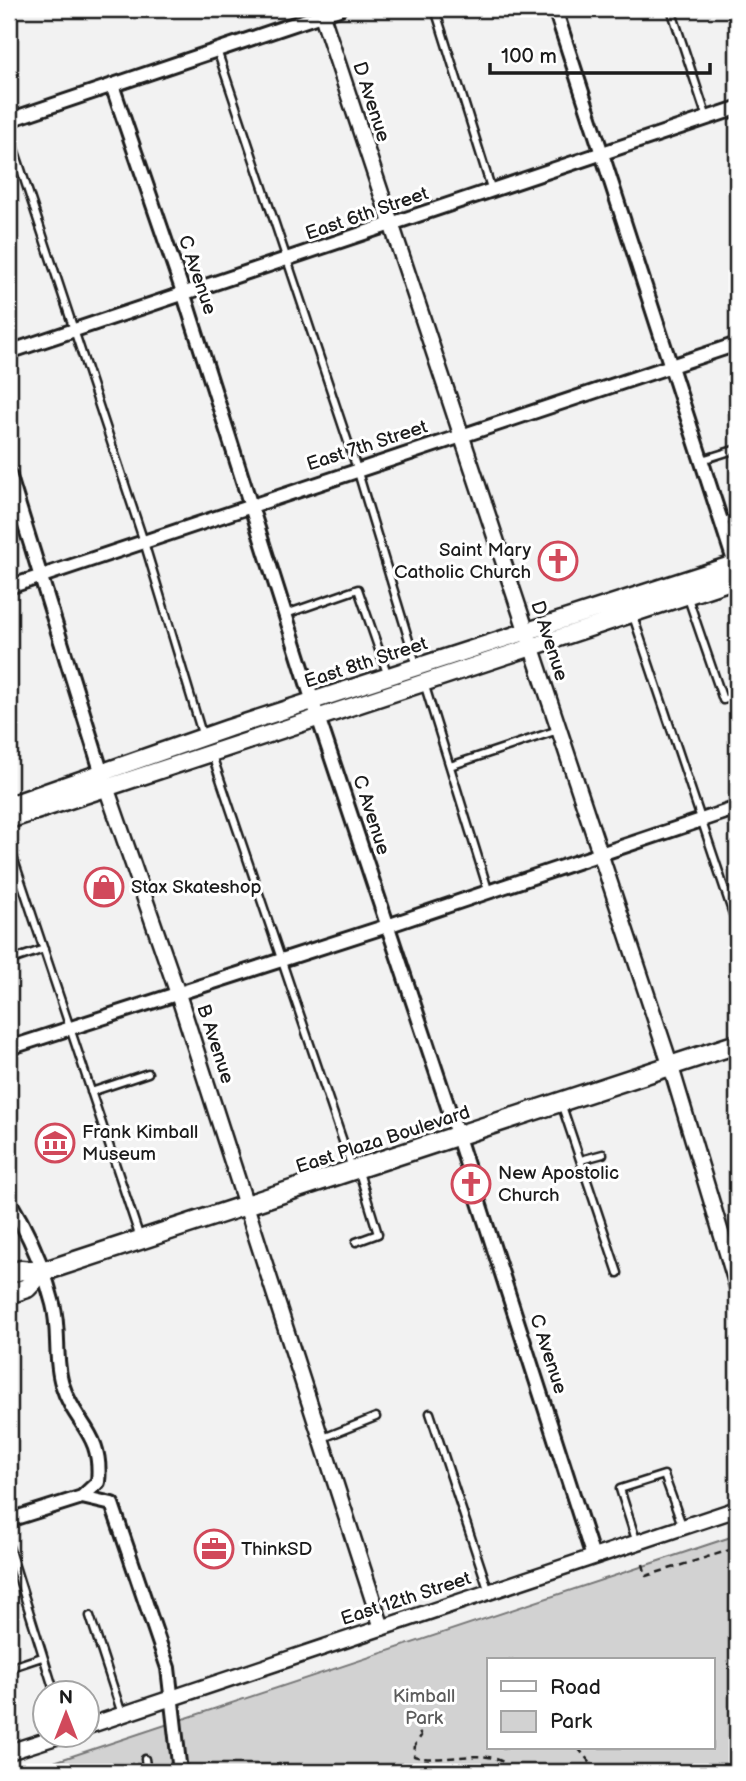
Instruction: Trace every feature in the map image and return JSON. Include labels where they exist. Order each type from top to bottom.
[{"type":"main road","name":"East 8th Street","points":[[9,820],[204,738],[316,710],[736,569]]},
{"type":"main road","name":"East 8th Street","points":[[529,639],[633,614],[687,596],[736,569]]},
{"type":"main road","name":"East 8th Street","points":[[9,804],[211,753],[389,678],[420,675]]},
{"type":"main road","name":"East Plaza Boulevard","points":[[9,1274],[21,1270],[42,1272],[248,1207],[737,1044]]},
{"type":"main road","name":"East Plaza Boulevard","points":[[9,1294],[27,1288],[42,1272]]},
{"type":"street","points":[[9,120],[321,12],[339,9]]},
{"type":"street","points":[[555,9],[736,569]]},
{"type":"street","name":"D Avenue","points":[[321,12],[463,436],[598,854],[671,1067],[737,1286]]},
{"type":"street","name":"C Avenue","points":[[111,85],[184,295],[316,710],[458,1137],[593,1557]]},
{"type":"street","name":"East 6th Street","points":[[9,352],[604,155],[737,108]]},
{"type":"street","name":"East 7th Street","points":[[9,587],[357,468],[463,436],[737,344]]},
{"type":"street","name":"B Avenue","points":[[9,474],[105,781],[248,1207],[382,1628]]},
{"type":"street","points":[[9,1048],[489,893],[737,808]]},
{"type":"street","points":[[9,1201],[32,1242],[54,1306],[55,1350],[62,1383],[73,1411],[92,1433],[100,1465],[98,1482],[82,1497],[9,1520]]},
{"type":"street","points":[[82,1497],[111,1504],[168,1668],[180,1772]]},
{"type":"street","name":"East 12th Street","points":[[102,1721],[737,1509]]},
{"type":"street","points":[[9,1752],[32,1744]]},
{"type":"lane","points":[[435,9],[492,192]]},
{"type":"lane","points":[[671,9],[707,118]]},
{"type":"lane","points":[[217,50],[357,468],[489,893]]},
{"type":"lane","points":[[9,133],[144,542],[204,738]]},
{"type":"lane","points":[[702,460],[737,449]]},
{"type":"lane","points":[[722,522],[737,516]]},
{"type":"lane","points":[[286,614],[358,589],[389,678]]},
{"type":"lane","points":[[687,596],[723,700],[737,695]]},
{"type":"lane","points":[[633,614],[737,926]]},
{"type":"lane","points":[[450,766],[558,730]]},
{"type":"lane","points":[[211,753],[378,1234],[356,1242]]},
{"type":"lane","points":[[9,845],[141,1240]]},
{"type":"lane","points":[[9,961],[44,949]]},
{"type":"lane","points":[[91,1092],[148,1073]]},
{"type":"lane","points":[[561,1103],[618,1273]]},
{"type":"lane","points":[[581,1160],[603,1154]]},
{"type":"lane","points":[[430,1413],[489,1592]]},
{"type":"lane","points":[[323,1438],[376,1417]]},
{"type":"lane","points":[[637,1543],[620,1489],[664,1475],[683,1527]]},
{"type":"lane","points":[[9,1547],[50,1680]]},
{"type":"lane","points":[[90,1616],[122,1714]]},
{"type":"lane","points":[[9,1668],[42,1657]]},
{"type":"lane","points":[[145,1759],[147,1772]]},
{"type":"path","points":[[642,1564],[646,1576],[730,1550],[737,1553]]},
{"type":"path","points":[[414,1722],[421,1736],[415,1745],[414,1756],[429,1761],[489,1756],[501,1760],[513,1772]]},
{"type":"path","points":[[580,1750],[592,1765],[593,1772]]},
{"type":"path","points":[[429,1761],[430,1772]]},
{"type":"green space","name":"Kimball Park","points":[[737,1535],[737,1772],[24,1772],[90,1750],[102,1750],[102,1746]]},
{"type":"place","name":"Saint Mary Catholic Church","points":[[558,561]]},
{"type":"place","name":"Stax Skateshop","points":[[104,887]]},
{"type":"place","name":"Frank Kimball Museum","points":[[55,1143]]},
{"type":"place","name":"New Apostolic Church","points":[[471,1184]]},
{"type":"place","name":"ThinkSD","points":[[214,1549]]}]
